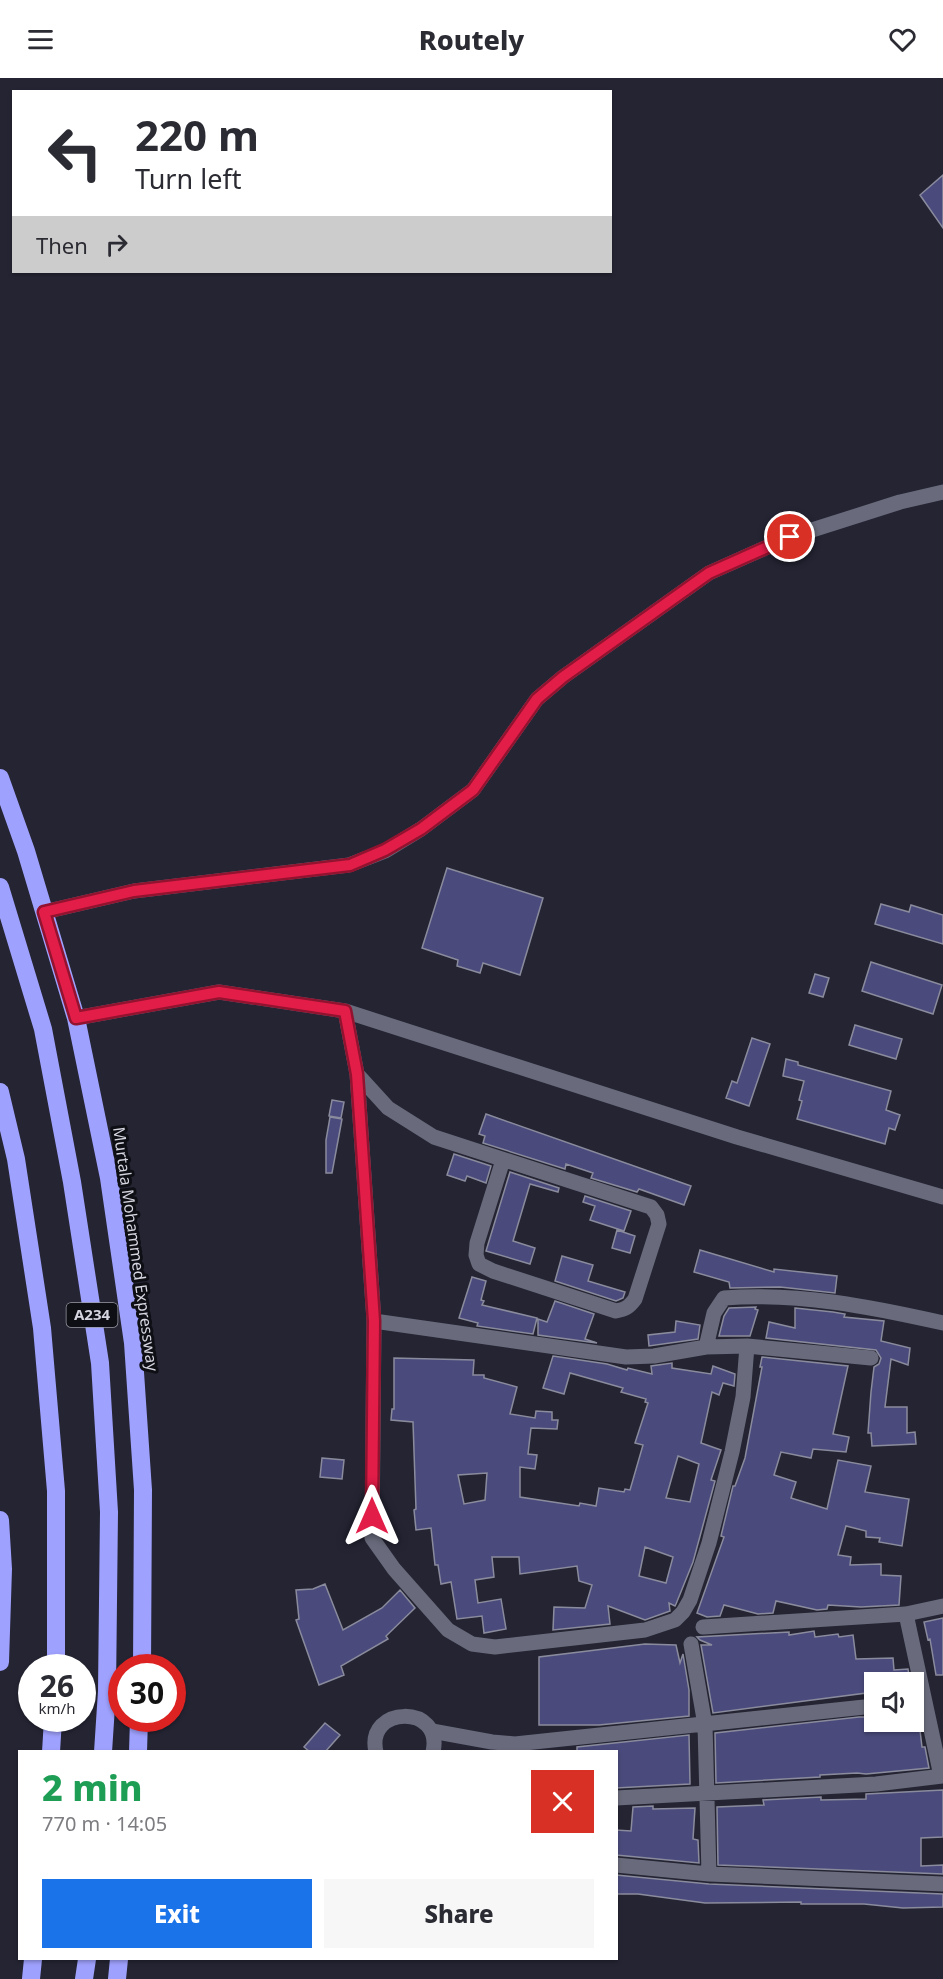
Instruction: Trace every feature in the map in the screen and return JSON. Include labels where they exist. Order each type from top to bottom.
[{"type":"highway","name":"Murtala Mohammed Expressway","points":[[0,778],[26,851],[76,1018],[110,1178],[134,1343],[143,1490],[142,1654]]},
{"type":"highway","name":"A234","points":[[0,887],[43,1029],[72,1182],[100,1363],[109,1512],[107,1691],[103,1750]]},
{"type":"highway","name":"A234","points":[[0,1092],[16,1159],[42,1328],[56,1491],[56,1654]]},
{"type":"highway","points":[[0,1520],[3,1569],[0,1662]]},
{"type":"highway","points":[[51,1750],[52,1732]]},
{"type":"highway","points":[[138,1750],[139,1732]]},
{"type":"highway","points":[[31,1979],[33,1960]]},
{"type":"highway","points":[[84,1979],[87,1960]]},
{"type":"highway","points":[[117,1979],[119,1960]]},
{"type":"street","points":[[44,912],[134,891],[350,865],[385,850],[421,829],[473,790],[537,699],[563,677],[709,573],[790,537],[900,502],[943,492]]},
{"type":"street","points":[[76,1018],[219,992],[345,1011],[737,1137],[943,1195]]},
{"type":"street","points":[[345,1011],[357,1074],[374,1321],[372,1538],[393,1569],[448,1630],[472,1644],[495,1647],[645,1630],[675,1620],[690,1600],[709,1543],[743,1397],[747,1346]]},
{"type":"street","points":[[357,1074],[388,1108],[434,1137],[651,1207],[657,1215],[659,1224],[635,1299],[627,1309],[616,1311],[493,1271],[479,1263],[476,1255],[477,1243],[503,1160]]},
{"type":"street","points":[[706,1347],[714,1313],[724,1298],[747,1296],[797,1299],[884,1310],[943,1323]]},
{"type":"street","points":[[374,1321],[626,1357],[654,1356],[706,1347],[747,1346],[871,1358]]},
{"type":"street","points":[[703,1627],[906,1614],[943,1606]]},
{"type":"street","points":[[906,1614],[915,1672]]},
{"type":"street","points":[[691,1644],[705,1725],[709,1874]]},
{"type":"street","points":[[618,1798],[707,1795],[876,1784],[942,1776],[936,1715],[924,1704]]},
{"type":"street","points":[[432,1731],[515,1744],[864,1707]]},
{"type":"street","points":[[376,1750],[377,1732],[386,1722],[397,1716],[411,1716],[423,1721],[432,1731],[435,1744],[434,1750]]},
{"type":"street","points":[[618,1865],[709,1874],[943,1884]]},
{"type":"building","points":[[943,175],[943,228],[920,195]]},
{"type":"building","points":[[447,868],[543,898],[520,975],[483,963],[480,973],[457,966],[458,960],[422,948]]},
{"type":"building","points":[[881,904],[909,912],[911,905],[943,915],[943,944],[875,924]]},
{"type":"building","points":[[871,962],[942,985],[933,1014],[862,991]]},
{"type":"building","points":[[815,974],[829,978],[823,997],[809,993]]},
{"type":"building","points":[[855,1025],[902,1039],[896,1059],[849,1045]]},
{"type":"building","points":[[752,1038],[770,1044],[749,1106],[726,1098],[732,1081],[737,1083]]},
{"type":"building","points":[[786,1059],[798,1062],[798,1065],[891,1091],[886,1110],[900,1115],[895,1130],[889,1128],[885,1144],[797,1119],[804,1081],[783,1076]]},
{"type":"building","points":[[332,1100],[344,1102],[341,1118],[329,1116]]},
{"type":"building","points":[[486,1114],[691,1186],[684,1205],[639,1189],[637,1192],[591,1178],[593,1173],[566,1164],[565,1169],[483,1143],[485,1136],[479,1134]]},
{"type":"building","points":[[330,1117],[342,1119],[332,1173],[326,1173],[326,1140]]},
{"type":"building","points":[[454,1154],[491,1166],[486,1183],[467,1176],[465,1181],[447,1175]]},
{"type":"building","points":[[510,1172],[559,1188],[558,1192],[530,1184],[513,1241],[535,1248],[530,1264],[486,1251]]},
{"type":"building","points":[[585,1196],[631,1211],[624,1231],[590,1220],[595,1206],[583,1202]]},
{"type":"building","points":[[617,1230],[635,1236],[630,1253],[612,1248]]},
{"type":"building","points":[[700,1250],[774,1272],[774,1269],[837,1276],[835,1293],[780,1287],[730,1288],[729,1282],[694,1272]]},
{"type":"building","points":[[562,1256],[593,1265],[588,1281],[625,1292],[623,1298],[616,1301],[555,1281]]},
{"type":"building","points":[[472,1277],[486,1281],[481,1300],[484,1301],[482,1305],[537,1318],[533,1334],[477,1326],[478,1323],[459,1318]]},
{"type":"building","points":[[555,1301],[594,1314],[585,1339],[597,1343],[538,1335],[538,1319],[547,1322]]},
{"type":"building","points":[[756,1307],[755,1309],[758,1310],[750,1336],[719,1336],[724,1316],[729,1308]]},
{"type":"building","points":[[795,1308],[845,1314],[844,1317],[884,1321],[881,1341],[910,1348],[908,1365],[891,1359],[885,1407],[907,1407],[907,1433],[915,1432],[916,1444],[872,1446],[871,1433],[868,1433],[871,1392],[874,1367],[879,1364],[881,1358],[876,1350],[766,1338],[769,1322],[795,1328]]},
{"type":"building","points":[[676,1321],[700,1325],[698,1339],[649,1346],[648,1335],[675,1332]]},
{"type":"building","points":[[553,1356],[652,1374],[651,1366],[672,1363],[672,1368],[711,1374],[713,1366],[735,1374],[734,1386],[723,1383],[719,1395],[712,1392],[701,1443],[721,1450],[711,1480],[715,1481],[693,1562],[675,1606],[669,1603],[670,1611],[645,1620],[608,1606],[610,1624],[553,1630],[554,1607],[585,1608],[592,1585],[579,1581],[577,1566],[520,1574],[519,1557],[492,1557],[494,1577],[475,1580],[478,1603],[501,1599],[506,1629],[484,1633],[482,1616],[457,1619],[451,1582],[441,1584],[438,1565],[435,1565],[431,1528],[416,1530],[413,1422],[391,1420],[392,1409],[394,1409],[394,1358],[474,1360],[473,1375],[484,1375],[484,1378],[517,1387],[510,1414],[535,1418],[536,1411],[552,1412],[552,1420],[558,1420],[557,1429],[531,1428],[528,1454],[537,1455],[535,1469],[520,1467],[520,1497],[579,1506],[580,1503],[596,1506],[599,1488],[624,1492],[625,1489],[630,1490],[643,1445],[635,1443],[648,1403],[645,1402],[646,1399],[621,1392],[623,1388],[570,1373],[564,1394],[543,1388]],"holes":[[[678,1456],[699,1464],[690,1502],[666,1498]],[[487,1473],[485,1500],[464,1504],[458,1475]],[[645,1547],[673,1557],[666,1583],[639,1576]]]},
{"type":"building","points":[[762,1357],[848,1366],[833,1434],[849,1437],[846,1452],[813,1449],[811,1458],[781,1452],[774,1475],[796,1482],[791,1498],[827,1509],[838,1460],[871,1466],[865,1492],[909,1499],[902,1546],[879,1542],[880,1538],[866,1537],[866,1531],[846,1526],[838,1555],[851,1557],[850,1565],[881,1564],[881,1575],[901,1576],[899,1605],[861,1607],[828,1605],[827,1609],[817,1610],[776,1601],[773,1613],[758,1614],[724,1605],[720,1616],[707,1617],[697,1613],[724,1537],[721,1536],[733,1486],[735,1486],[745,1458]]},
{"type":"building","points":[[322,1458],[344,1460],[342,1479],[320,1477]]},
{"type":"building","points":[[325,1584],[343,1630],[382,1608],[400,1590],[415,1608],[386,1636],[388,1639],[341,1666],[344,1675],[319,1685],[296,1620],[299,1619],[296,1590],[313,1589]]},
{"type":"building","points":[[943,1618],[943,1675],[936,1675],[930,1639],[928,1640],[924,1622]]},
{"type":"building","points":[[814,1631],[815,1637],[853,1635],[856,1659],[893,1658],[894,1670],[908,1669],[908,1672],[864,1672],[864,1693],[713,1713],[701,1645],[712,1645],[697,1637],[789,1632],[789,1635]]},
{"type":"building","points":[[645,1644],[676,1645],[680,1663],[683,1654],[689,1690],[689,1716],[599,1725],[539,1725],[539,1657]]},
{"type":"building","points":[[864,1717],[864,1732],[920,1732],[922,1747],[925,1747],[929,1768],[716,1783],[715,1733]]},
{"type":"building","points":[[325,1723],[340,1735],[327,1750],[308,1750],[304,1747]]},
{"type":"building","points":[[689,1735],[690,1784],[618,1788],[618,1750],[577,1750],[577,1747]]},
{"type":"building","points":[[943,1790],[943,1837],[921,1838],[921,1866],[943,1865],[943,1874],[718,1865],[717,1807],[764,1805],[763,1800],[821,1797],[821,1800],[866,1799],[866,1794]]},
{"type":"building","points":[[633,1807],[695,1808],[693,1839],[698,1840],[699,1863],[618,1855],[618,1830],[631,1831]]},
{"type":"building","points":[[618,1875],[709,1884],[943,1894],[943,1907],[903,1908],[864,1904],[801,1904],[801,1902],[705,1903],[638,1894],[618,1894]]},
{"type":"route","points":[[372,1516],[374,1321],[357,1074],[345,1011],[219,992],[76,1018],[44,912],[134,891],[350,865],[385,850],[421,829],[473,790],[537,699],[563,677],[709,573],[790,537]]}]
